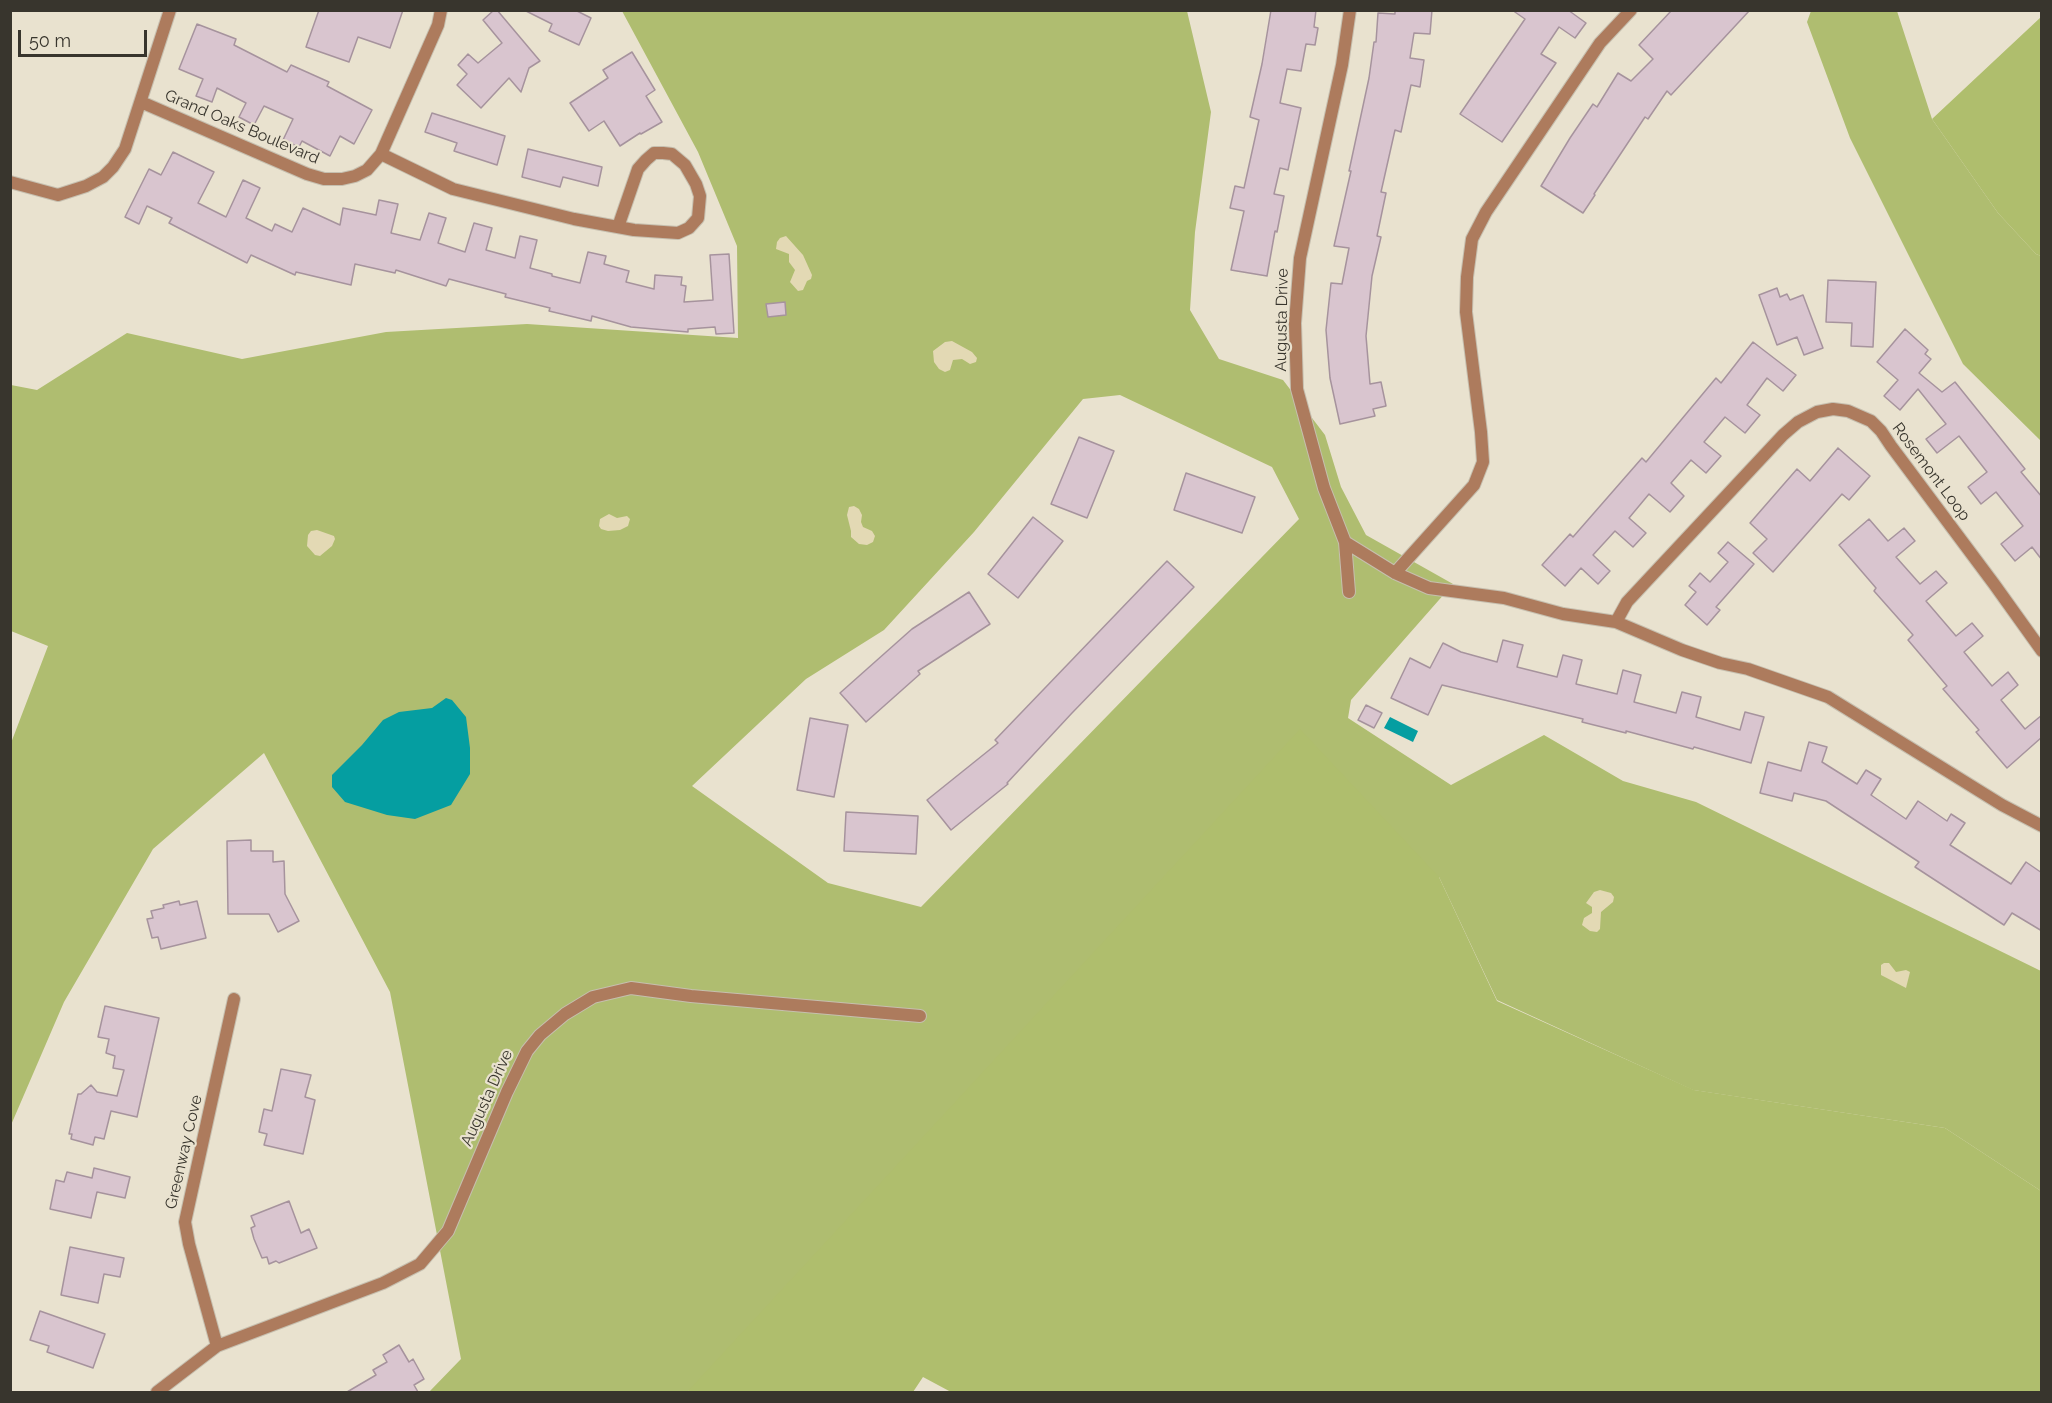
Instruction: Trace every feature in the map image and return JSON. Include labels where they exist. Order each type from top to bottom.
[{"type":"street","points":[[10,182],[58,195],[86,186],[103,177],[113,167],[125,149],[170,10]]},
{"type":"street","name":"Grand Oaks Boulevard","points":[[141,102],[283,165],[324,179],[355,176],[367,170],[381,154],[438,25],[441,10]]},
{"type":"street","name":"Augusta Drive","points":[[1348,592],[1346,542],[1324,488],[1297,389],[1295,323],[1300,258],[1342,64],[1350,10]]},
{"type":"street","points":[[1395,573],[1474,485],[1483,462],[1466,312],[1467,277],[1472,239],[1486,212],[1600,43],[1631,10]]},
{"type":"street","points":[[381,154],[453,189],[574,219],[634,230],[678,233],[689,228],[698,218],[700,196],[685,165],[672,154],[654,153],[645,160],[638,169],[618,227]]},
{"type":"street","name":"Rosemont Loop","points":[[1616,622],[1627,602],[1783,435],[1798,422],[1817,412],[1833,409],[1848,411],[1871,421],[1881,431],[2042,651]]},
{"type":"street","points":[[1346,542],[1395,573],[1429,588],[1504,598],[1563,614],[1616,622],[1711,660],[1748,669],[1828,697],[2002,805],[2042,826]]},
{"type":"street","name":"Augusta Drive","points":[[158,1392],[217,1346],[383,1283],[420,1264],[448,1231],[526,1051],[540,1035],[565,1014],[592,997],[631,988],[691,996],[920,1016]]},
{"type":"street","name":"Greenway Cove","points":[[217,1346],[189,1245],[185,1222],[234,999]]},
{"type":"green space","points":[[622,11],[1187,11],[1211,112],[1195,232],[1190,310],[1219,359],[1283,380],[1325,435],[1341,487],[1366,535],[1453,584],[1351,700],[1348,718],[1451,785],[1544,735],[1623,781],[1696,802],[2041,971],[2041,1191],[1945,1128],[1693,1090],[1497,1000],[1439,877],[687,1392],[429,1392],[461,1359],[390,992],[264,753],[153,849],[64,1002],[11,1125],[11,743],[48,646],[11,631],[11,385],[37,390],[127,333],[242,359],[386,332],[527,324],[738,338],[737,246],[698,152]],"holes":[[[1120,395],[1272,467],[1299,519],[921,907],[828,883],[692,786],[806,679],[884,630],[974,532],[1083,399]]]},
{"type":"green space","points":[[1811,11],[1897,11],[1932,119],[1998,213],[2036,254],[2041,256],[2041,441],[1963,364],[1850,138],[1807,22]]},
{"type":"green space","points":[[2041,17],[2041,256],[2036,254],[1998,213],[1932,119]]},
{"type":"green space","points":[[1300,729],[1439,877],[1497,1001],[1694,1090],[1945,1128],[2041,1191],[2041,1392],[951,1392],[923,1377],[913,1392],[687,1392]]},
{"type":"sand","points":[[786,236],[803,255],[812,275],[803,290],[798,291],[790,282],[795,270],[789,262],[789,254],[776,249],[780,238]]},
{"type":"sand","points":[[952,341],[972,352],[977,358],[976,362],[970,364],[962,359],[953,360],[950,370],[945,372],[939,369],[934,362],[933,351],[945,342]]},
{"type":"sand","points":[[854,506],[862,515],[863,527],[872,531],[875,536],[873,542],[867,545],[859,544],[851,537],[847,515],[849,507]]},
{"type":"sand","points":[[609,514],[617,518],[627,516],[630,519],[628,526],[620,530],[601,529],[600,519]]},
{"type":"sand","points":[[317,530],[334,536],[335,539],[332,546],[320,556],[315,555],[307,546],[308,535],[311,531]]},
{"type":"sand","points":[[1600,890],[1611,893],[1614,897],[1613,902],[1601,912],[1600,929],[1597,932],[1590,931],[1582,925],[1584,918],[1592,913],[1592,907],[1586,903],[1594,892]]},
{"type":"sand","points":[[1889,963],[1896,972],[1906,970],[1910,972],[1906,988],[1881,975],[1881,965]]},
{"type":"water","points":[[446,698],[452,700],[466,717],[470,748],[470,774],[451,805],[415,819],[387,815],[345,802],[332,787],[332,775],[383,720],[399,712],[432,708]]},
{"type":"water","points":[[1390,717],[1418,731],[1413,742],[1384,728]]},
{"type":"building","points":[[319,10],[403,10],[390,48],[358,37],[349,62],[306,47]]},
{"type":"building","points":[[497,10],[540,61],[529,68],[521,92],[509,78],[481,108],[457,85],[467,74],[458,65],[468,54],[478,63],[502,43],[483,20]]},
{"type":"building","points":[[524,10],[575,10],[591,18],[579,45],[549,31],[552,24]]},
{"type":"building","points":[[1271,10],[1316,10],[1314,27],[1318,28],[1315,45],[1306,44],[1301,71],[1287,69],[1280,103],[1301,108],[1288,170],[1280,168],[1274,194],[1284,196],[1267,276],[1231,270],[1244,211],[1230,208],[1235,186],[1244,188],[1259,120],[1250,117]]},
{"type":"building","points":[[1395,10],[1432,10],[1430,34],[1414,33],[1410,58],[1424,60],[1420,87],[1411,85],[1401,132],[1395,130],[1381,192],[1386,193],[1377,236],[1381,237],[1372,276],[1366,336],[1370,384],[1381,382],[1386,406],[1373,409],[1375,416],[1340,424],[1330,378],[1326,330],[1331,283],[1342,284],[1349,248],[1334,246],[1351,171],[1349,171],[1369,78],[1374,42],[1376,42],[1378,13],[1395,14]]},
{"type":"building","points":[[1512,10],[1568,10],[1586,23],[1575,38],[1559,27],[1541,54],[1556,63],[1502,142],[1460,114],[1525,19]]},
{"type":"building","points":[[1672,10],[1750,10],[1671,95],[1667,91],[1648,119],[1645,117],[1583,213],[1541,186],[1593,104],[1597,107],[1618,73],[1631,81],[1653,59],[1639,45]]},
{"type":"building","points":[[197,24],[236,39],[234,45],[287,72],[291,65],[329,82],[327,86],[372,110],[354,144],[340,136],[330,156],[302,141],[299,147],[283,140],[293,119],[264,106],[254,125],[239,117],[246,103],[217,88],[212,102],[196,96],[203,79],[179,69]]},
{"type":"building","points":[[632,52],[655,90],[646,96],[662,122],[620,146],[604,121],[589,131],[570,103],[608,78],[603,70]]},
{"type":"building","points":[[432,113],[505,136],[497,165],[454,151],[457,143],[425,132]]},
{"type":"building","points":[[528,149],[602,167],[598,186],[563,177],[560,187],[522,177]]},
{"type":"building","points":[[173,152],[214,172],[198,203],[226,217],[243,180],[260,188],[246,218],[272,231],[275,224],[292,232],[303,208],[340,225],[343,208],[376,215],[379,200],[398,204],[391,233],[420,240],[429,213],[446,218],[438,243],[465,252],[474,223],[492,228],[486,250],[515,258],[520,236],[537,240],[530,268],[552,274],[552,276],[580,283],[588,252],[606,256],[604,264],[629,271],[626,282],[654,289],[655,275],[682,277],[681,285],[686,286],[684,302],[713,300],[710,255],[729,254],[734,333],[716,334],[715,327],[688,329],[688,332],[631,327],[592,316],[591,321],[549,311],[550,308],[505,297],[506,294],[449,279],[446,286],[396,270],[395,273],[355,264],[351,285],[296,272],[295,275],[251,255],[247,263],[169,223],[172,218],[147,206],[139,224],[125,217],[149,169],[161,175]]},
{"type":"building","points":[[1828,280],[1876,282],[1873,347],[1851,346],[1852,323],[1826,322]]},
{"type":"building","points":[[1777,288],[1780,297],[1787,294],[1790,300],[1803,295],[1823,348],[1804,355],[1797,337],[1777,345],[1759,295]]},
{"type":"building","points":[[785,302],[786,315],[768,317],[766,304]]},
{"type":"building","points":[[1905,329],[1928,350],[1925,354],[1931,359],[1919,373],[1942,392],[1955,382],[2025,469],[2021,472],[2042,497],[2042,560],[2032,547],[2015,561],[2001,544],[2023,526],[1996,492],[1981,504],[1968,487],[1987,472],[1959,436],[1937,453],[1926,439],[1946,424],[1918,389],[1900,410],[1884,396],[1898,380],[1877,362]]},
{"type":"building","points":[[1753,342],[1796,375],[1783,391],[1767,378],[1747,405],[1760,415],[1745,433],[1725,417],[1704,442],[1721,456],[1706,473],[1691,460],[1671,483],[1684,496],[1670,512],[1649,494],[1629,518],[1646,533],[1633,547],[1615,531],[1593,555],[1610,571],[1598,584],[1581,568],[1565,586],[1542,565],[1570,534],[1573,537],[1642,458],[1646,462],[1716,378],[1721,383]]},
{"type":"building","points":[[1079,437],[1114,451],[1087,518],[1051,504]]},
{"type":"building","points":[[1838,448],[1870,476],[1849,500],[1842,494],[1773,572],[1753,553],[1767,539],[1750,523],[1797,469],[1810,481]]},
{"type":"building","points":[[1186,473],[1255,497],[1242,533],[1174,510]]},
{"type":"building","points":[[1033,517],[1063,541],[1018,598],[988,574]]},
{"type":"building","points":[[1869,519],[1888,541],[1904,528],[1915,541],[1896,557],[1920,584],[1936,571],[1947,583],[1926,601],[1956,636],[1972,623],[1983,636],[1964,652],[1992,686],[2008,672],[2018,685],[2001,700],[2025,729],[2042,715],[2042,737],[2007,768],[1976,732],[1979,730],[1943,689],[1947,686],[1908,640],[1913,635],[1874,591],[1876,588],[1839,545]]},
{"type":"building","points":[[1728,542],[1754,564],[1716,607],[1720,610],[1707,625],[1685,605],[1696,592],[1689,586],[1700,573],[1710,582],[1728,562],[1718,553]]},
{"type":"building","points":[[1167,561],[1194,587],[1072,713],[1008,784],[951,830],[927,800],[998,743],[995,740]]},
{"type":"building","points":[[969,592],[990,624],[918,671],[920,674],[866,722],[840,693],[912,629]]},
{"type":"building","points":[[1503,640],[1523,645],[1517,667],[1557,677],[1563,655],[1582,660],[1576,684],[1617,694],[1623,670],[1641,675],[1634,702],[1676,713],[1682,692],[1701,697],[1696,717],[1740,730],[1745,712],[1764,717],[1751,763],[1442,685],[1428,715],[1391,698],[1410,658],[1430,668],[1443,643],[1461,652],[1497,662]]},
{"type":"building","points":[[1366,705],[1382,713],[1374,728],[1358,720]]},
{"type":"building","points":[[810,718],[848,725],[834,797],[797,790]]},
{"type":"building","points":[[1809,742],[1827,747],[1822,762],[1857,784],[1866,770],[1881,779],[1871,795],[1906,819],[1918,801],[1947,821],[1951,814],[1965,823],[1950,845],[2011,884],[2026,862],[2042,873],[2042,931],[2012,913],[2004,925],[1915,867],[1919,862],[1826,801],[1794,793],[1792,801],[1760,793],[1768,762],[1801,771]]},
{"type":"building","points":[[846,812],[918,816],[916,854],[844,851]]},
{"type":"building","points":[[251,840],[251,851],[273,851],[273,862],[284,861],[285,894],[299,921],[278,932],[269,914],[228,914],[227,841]]},
{"type":"building","points":[[179,901],[180,905],[197,901],[206,938],[161,949],[158,937],[152,938],[147,919],[153,918],[151,911]]},
{"type":"building","points":[[105,1006],[159,1018],[137,1117],[111,1111],[104,1139],[95,1137],[93,1145],[71,1139],[72,1134],[69,1134],[78,1094],[91,1085],[97,1092],[117,1096],[124,1070],[113,1068],[115,1056],[106,1053],[109,1039],[98,1037]]},
{"type":"building","points":[[281,1069],[311,1075],[305,1097],[315,1100],[303,1154],[264,1145],[267,1134],[259,1132],[264,1109],[272,1111]]},
{"type":"building","points":[[94,1168],[130,1177],[125,1198],[97,1192],[91,1218],[50,1209],[56,1180],[64,1182],[67,1172],[92,1178]]},
{"type":"building","points":[[289,1201],[301,1233],[309,1229],[317,1248],[279,1263],[276,1261],[269,1264],[267,1257],[262,1258],[254,1239],[251,1228],[255,1226],[251,1216]]},
{"type":"building","points":[[70,1247],[124,1258],[120,1277],[104,1274],[98,1303],[61,1295]]},
{"type":"building","points":[[40,1311],[105,1334],[93,1368],[47,1352],[49,1346],[30,1340]]},
{"type":"building","points":[[399,1345],[409,1362],[413,1359],[424,1379],[414,1385],[418,1392],[347,1392],[376,1375],[373,1370],[387,1362],[383,1355]]}]
